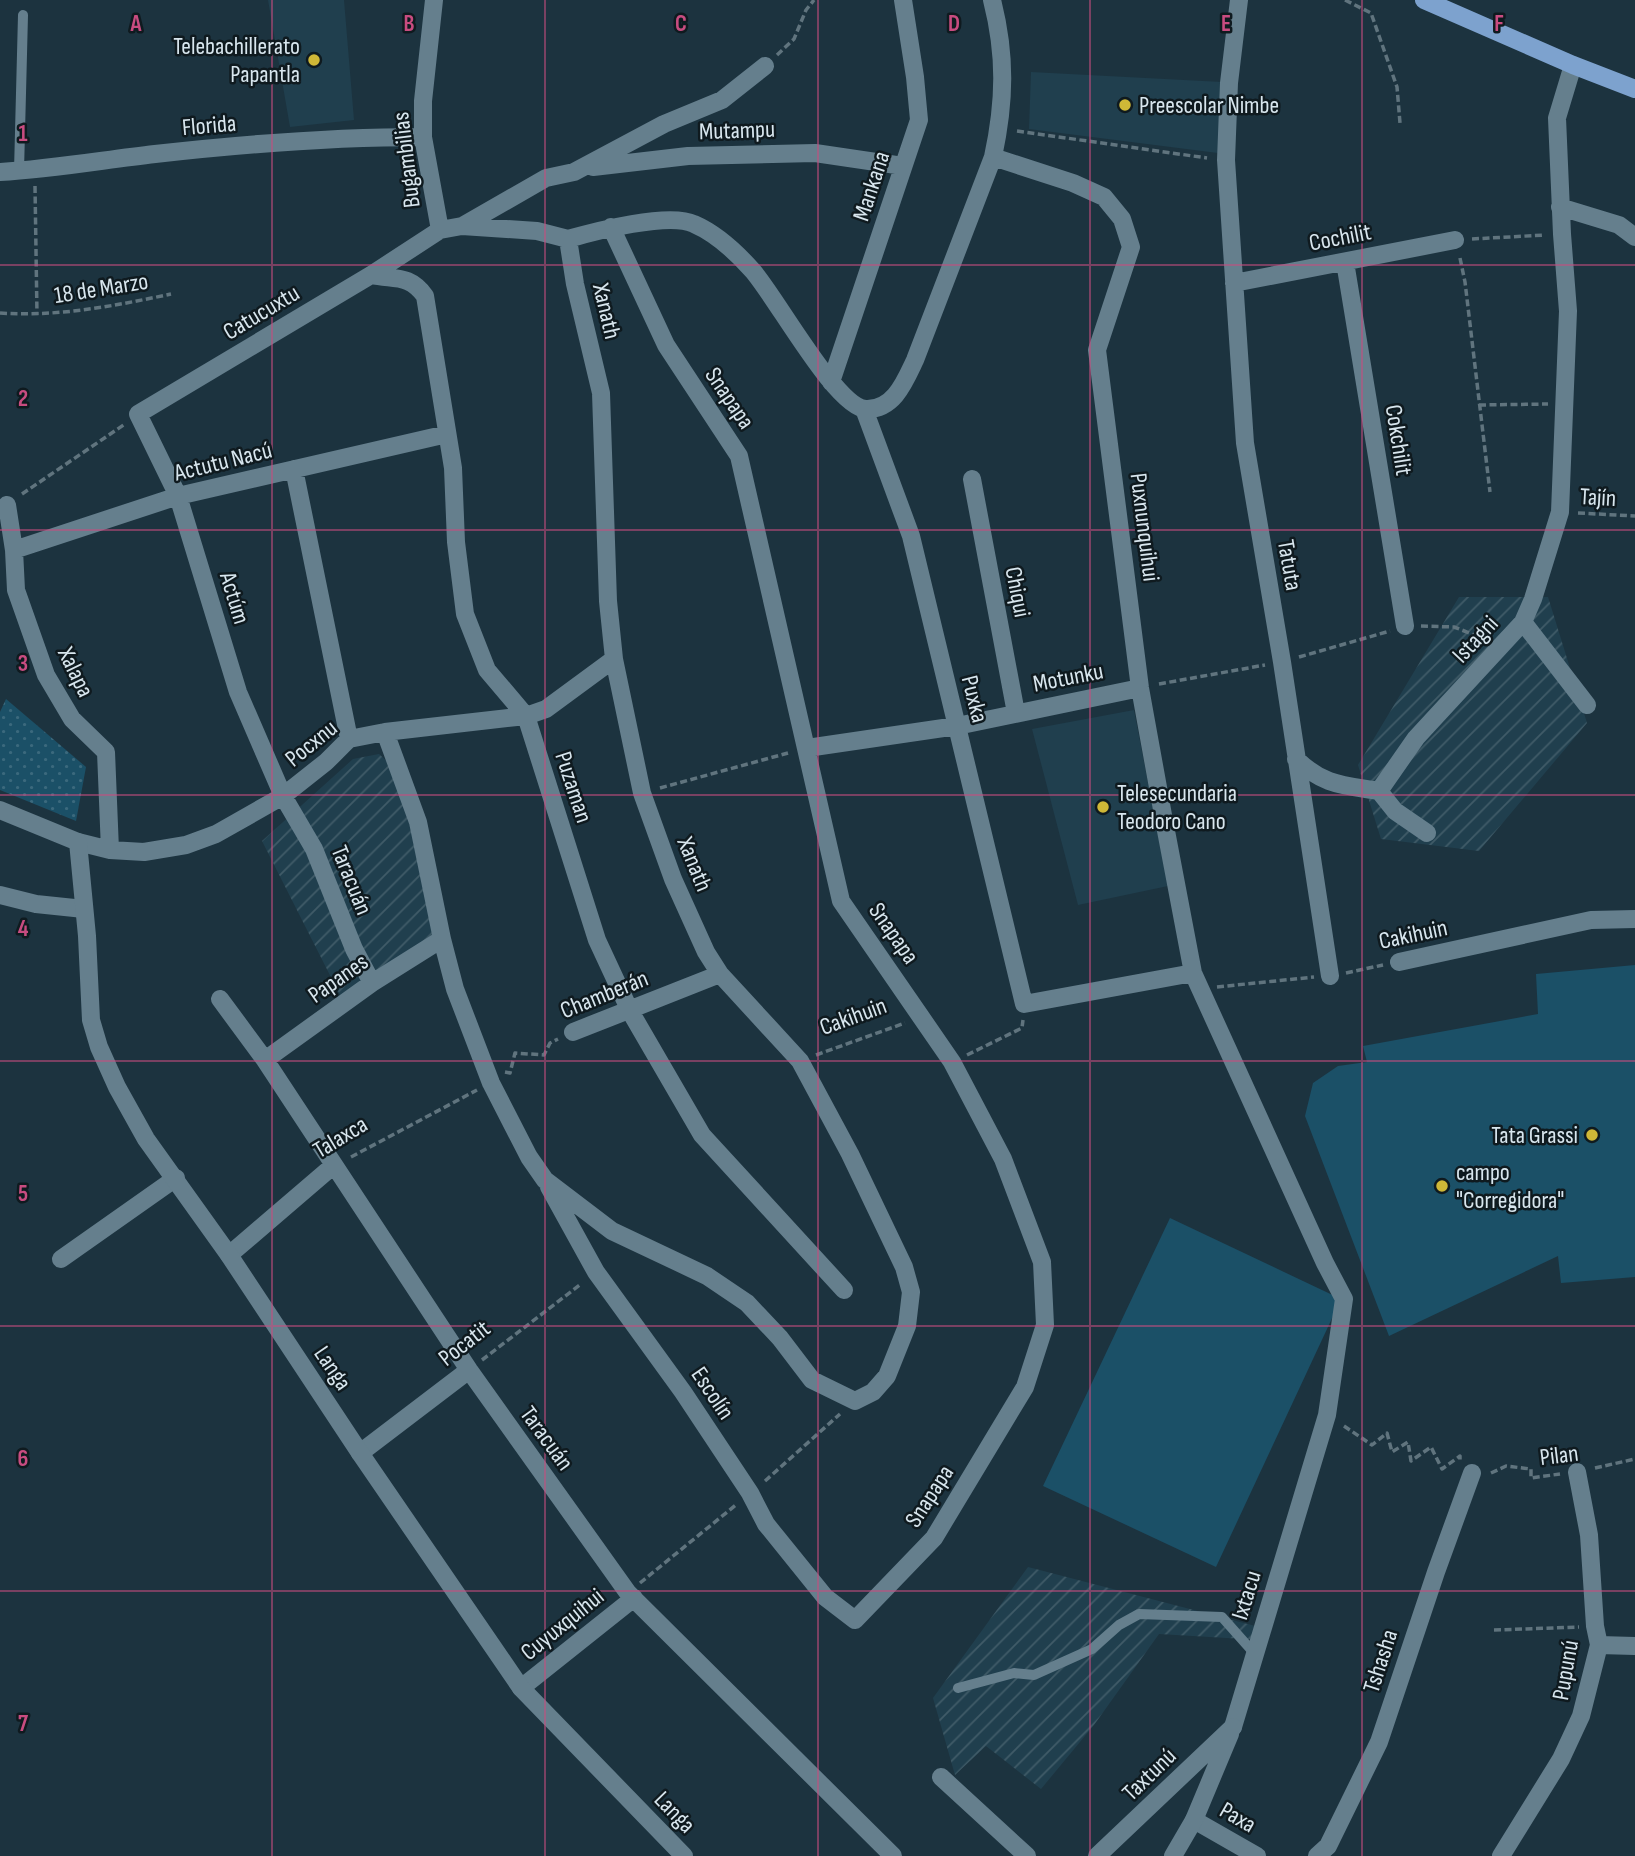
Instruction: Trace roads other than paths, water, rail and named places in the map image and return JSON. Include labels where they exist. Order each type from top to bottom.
[{"type":"main road","points":[[1424,0],[1635,89]]},
{"type":"street","name":"Bugambilias","points":[[434,0],[423,101],[424,137],[440,230]]},
{"type":"street","name":"Mankana","points":[[831,382],[919,120],[903,0]]},
{"type":"street","points":[[568,239],[611,227],[666,221],[691,222],[717,236],[753,271],[831,382],[852,403],[864,409],[883,407],[901,390],[915,360],[993,157],[1003,84],[1001,36],[992,0]]},
{"type":"street","name":"Tatuta","points":[[1238,0],[1229,83],[1226,160],[1245,443],[1330,976]]},
{"type":"street","name":"Istagni","points":[[1379,791],[1416,738],[1523,622],[1533,600],[1560,512],[1568,311],[1557,118],[1573,65]]},
{"type":"street","name":"Mutampu","points":[[574,172],[664,124],[722,100],[765,66]]},
{"type":"street","name":"Florida","points":[[0,172],[293,141],[354,137],[424,137]]},
{"type":"street","name":"Mutampu","points":[[462,226],[546,178],[604,165],[721,154],[815,153],[903,166]]},
{"type":"street","name":"Puxnunquihui","points":[[993,157],[1073,183],[1104,197],[1122,219],[1131,247],[1097,350],[1140,688],[1196,981],[1343,1299],[1338,1339]]},
{"type":"street","points":[[1560,207],[1619,225],[1635,237]]},
{"type":"street","name":"Catucuxtu","points":[[138,414],[440,230],[462,226],[537,231],[568,239]]},
{"type":"street","name":"Snapapa","points":[[611,227],[666,345],[739,456],[841,901],[953,1062],[1003,1158],[1042,1262],[1045,1325],[1025,1387],[934,1538],[855,1620]]},
{"type":"street","name":"Xanath","points":[[385,732],[418,822],[455,989],[488,1075],[529,1157],[545,1180],[612,1231],[707,1276],[747,1303],[780,1338],[812,1380],[855,1401],[873,1392],[887,1376],[907,1326],[911,1292],[904,1267],[850,1154],[800,1061],[720,974],[706,953],[673,879],[642,793],[614,659],[608,601],[601,393],[575,284],[568,239]]},
{"type":"street","name":"Cochilit","points":[[1234,283],[1455,240]]},
{"type":"street","name":"Cokchilit","points":[[1345,262],[1405,626]]},
{"type":"street","name":"Puzaman","points":[[370,275],[405,279],[417,285],[425,296],[453,468],[456,542],[466,614],[487,670],[526,716],[597,940],[630,1011],[702,1135],[844,1290]]},
{"type":"street","name":"Puxka","points":[[864,409],[911,536],[1024,1004],[1196,981]]},
{"type":"street","name":"Actúm","points":[[138,414],[178,496],[238,692],[283,796]]},
{"type":"street","name":"Actutu Nacú","points":[[13,550],[178,496],[447,434]]},
{"type":"street","points":[[294,469],[349,739]]},
{"type":"street","name":"Chiqui","points":[[972,479],[1016,713]]},
{"type":"street","name":"Xalapa","points":[[7,505],[16,590],[46,675],[72,719],[106,752],[110,850]]},
{"type":"street","points":[[1523,622],[1587,705]]},
{"type":"street","name":"Pocxnu","points":[[0,810],[78,842],[110,850],[144,852],[186,845],[215,834],[283,796],[317,770],[349,739],[385,732],[526,716],[546,709],[614,659]]},
{"type":"street","name":"Motunku","points":[[807,748],[957,726],[1140,688]]},
{"type":"street","points":[[1296,759],[1310,772],[1329,783],[1379,791],[1395,811],[1427,834]]},
{"type":"street","name":"Taracuán","points":[[283,796],[314,849],[354,949],[372,983]]},
{"type":"street","name":"Langa","points":[[78,842],[91,1020],[99,1047],[117,1087],[146,1139],[229,1255],[521,1688],[684,1856]]},
{"type":"street","points":[[0,894],[36,904],[84,909]]},
{"type":"street","name":"Cakihuin","points":[[1399,962],[1591,920],[1635,919]]},
{"type":"street","name":"Papanes","points":[[265,1060],[372,983],[442,939]]},
{"type":"street","name":"Chamberán","points":[[573,1032],[720,974]]},
{"type":"street","name":"Taracuán","points":[[220,999],[265,1060],[469,1370],[634,1598],[893,1856]]},
{"type":"street","name":"Talaxca","points":[[229,1255],[334,1165]]},
{"type":"street","points":[[61,1259],[176,1178]]},
{"type":"street","name":"Escolín","points":[[545,1180],[596,1272],[691,1403],[750,1493],[765,1524],[825,1597],[855,1620]]},
{"type":"street","name":"Ixtacu","points":[[1173,1856],[1194,1820],[1233,1727],[1328,1415],[1338,1339]]},
{"type":"street","name":"Pocatit","points":[[360,1453],[469,1370]]},
{"type":"street","name":"Pupunú","points":[[1501,1856],[1560,1759],[1581,1716],[1599,1645],[1595,1626],[1589,1535],[1577,1472]]},
{"type":"street","name":"Tshasha","points":[[1317,1856],[1328,1846],[1379,1742],[1472,1473]]},
{"type":"street","name":"Cuyuxquihui","points":[[521,1688],[634,1598]]},
{"type":"street","points":[[1599,1645],[1635,1646]]},
{"type":"street","name":"Taxtunú","points":[[1097,1856],[1233,1727]]},
{"type":"street","points":[[942,1777],[1027,1856]]},
{"type":"street","name":"Paxa","points":[[1194,1820],[1257,1856]]},
{"type":"lane","points":[[23,15],[27,170]]},
{"type":"lane","points":[[958,1688],[1014,1673],[1034,1675],[1092,1649],[1119,1625],[1139,1614],[1222,1617],[1254,1653]]},
{"type":"place","name":"Telebachillerato Papantla","points":[[314,60]]},
{"type":"place","name":"Preescolar Nimbe","points":[[1125,105]]},
{"type":"place","name":"Telesecundaria Teodoro Cano","points":[[1103,807]]},
{"type":"place","name":"Tata Grassi","points":[[1592,1135]]},
{"type":"place","name":"campo \"Corregidora\"","points":[[1442,1186]]}]
